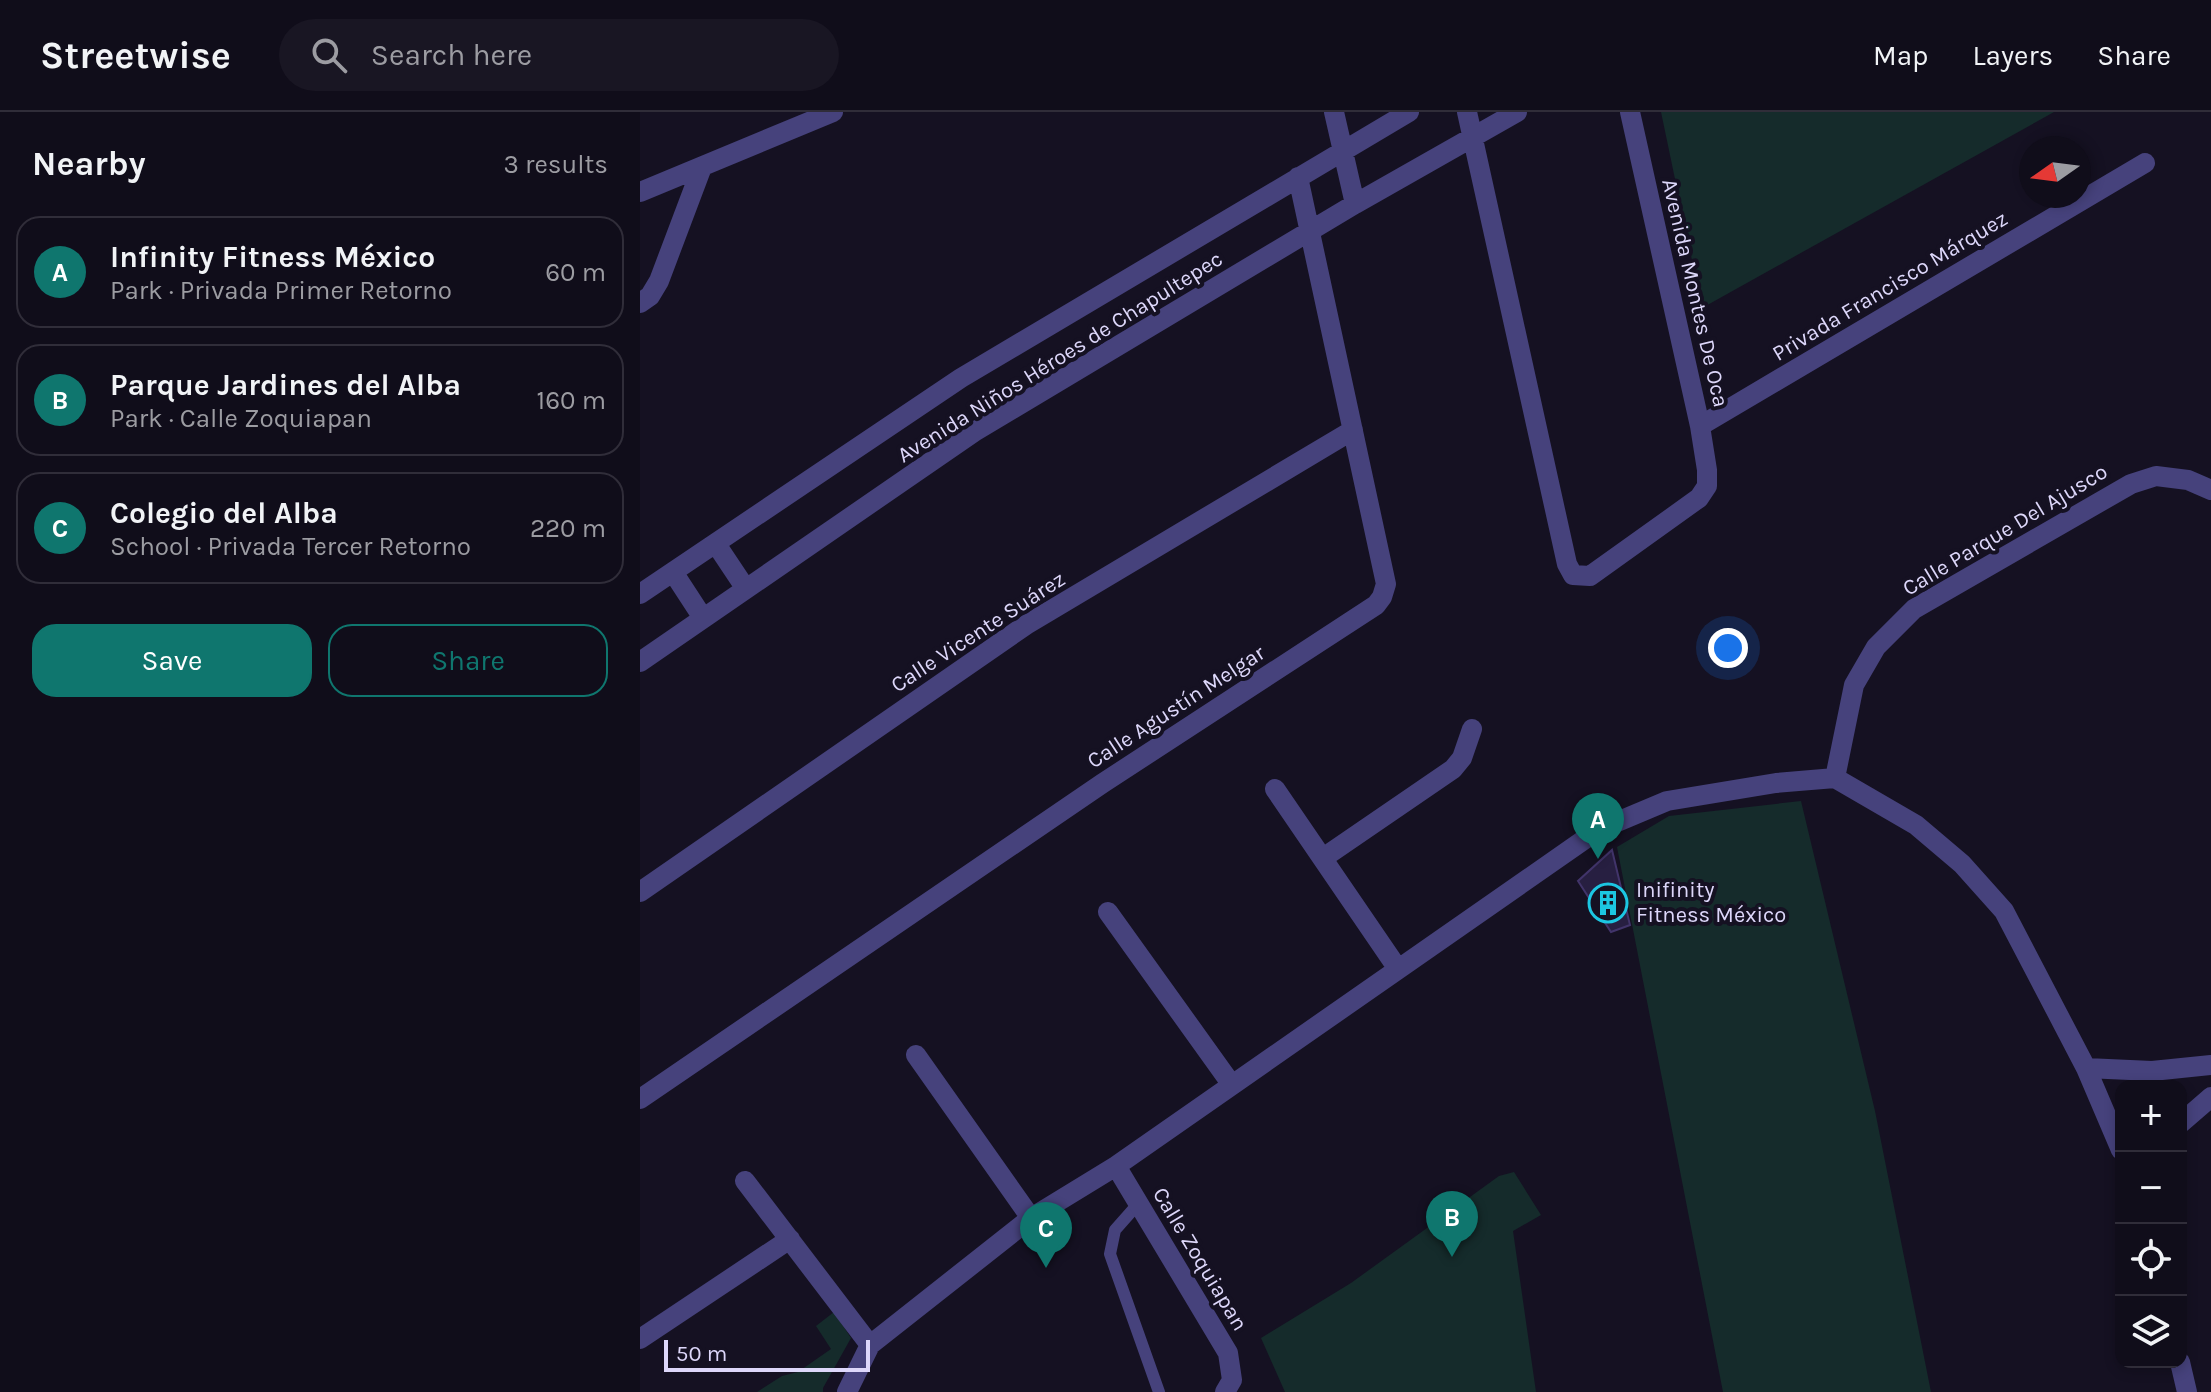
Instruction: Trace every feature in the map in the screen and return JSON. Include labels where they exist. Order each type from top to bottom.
[{"type":"street","points":[[640,192],[833,112]]},
{"type":"street","points":[[1334,112],[1355,204]]},
{"type":"street","name":"Avenida Niños Héroes de Chapultepec","points":[[640,594],[961,378],[1409,112]]},
{"type":"street","points":[[1467,112],[1473,138]]},
{"type":"street","name":"Avenida Niños Héroes de Chapultepec","points":[[640,662],[974,432],[1355,204],[1517,112]]},
{"type":"street","name":"Avenida Montes De Oca","points":[[1473,138],[1567,564],[1573,575],[1590,576],[1699,498],[1707,486],[1700,426],[1630,112]]},
{"type":"street","name":"Privada Francisco Márquez","points":[[1700,426],[2145,163]]},
{"type":"street","points":[[640,303],[650,296],[659,281],[702,167]]},
{"type":"street","name":"Calle Agustín Melgar","points":[[640,1099],[1103,783],[1376,605],[1382,597],[1386,584],[1298,177]]},
{"type":"street","name":"Calle Vicente Suárez","points":[[640,892],[1026,625],[1353,430]]},
{"type":"street","name":"Calle Parque Del Ajusco","points":[[1835,778],[1854,685],[1876,647],[1914,609],[2131,484],[2156,476],[2188,480],[2211,490]]},
{"type":"street","points":[[716,544],[746,589]]},
{"type":"street","points":[[673,572],[703,618]]},
{"type":"street","points":[[1323,858],[1453,769],[1462,758],[1472,729]]},
{"type":"street","points":[[847,1392],[870,1345],[1031,1218],[1116,1166],[1598,830],[1667,801],[1776,783],[1835,778],[1916,825],[1962,864],[2004,911],[2086,1068],[2115,1136]]},
{"type":"street","points":[[1275,789],[1398,969]]},
{"type":"street","points":[[1108,912],[1232,1085]]},
{"type":"street","points":[[916,1055],[1031,1218]]},
{"type":"street","points":[[2086,1068],[2152,1071],[2211,1065]]},
{"type":"street","points":[[2187,1118],[2211,1097]]},
{"type":"street","name":"Calle Zoquiapan","points":[[1116,1166],[1228,1353],[1229,1386]]},
{"type":"street","points":[[745,1181],[870,1345]]},
{"type":"street","points":[[640,1339],[790,1239]]},
{"type":"street","points":[[2181,1368],[2187,1392]]},
{"type":"lane","points":[[1138,1204],[1115,1230],[1110,1254],[1159,1392]]},
{"type":"green space","points":[[1661,112],[2054,112],[1702,308]]},
{"type":"green space","points":[[1801,801],[1875,1111],[1931,1392],[1723,1392],[1617,847],[1669,816]]},
{"type":"green space","points":[[1514,1172],[1541,1215],[1513,1231],[1536,1392],[1285,1392],[1261,1338],[1351,1283],[1499,1176]]},
{"type":"green space","points":[[834,1312],[851,1338],[823,1392],[757,1392],[782,1376],[798,1372],[831,1349],[816,1326]]},
{"type":"building","name":"Inifinity Fitness México","points":[[1612,850],[1630,925],[1611,932],[1578,881]]},
{"type":"place","name":"Infinity Fitness México","points":[[1598,859]]},
{"type":"place","name":"Inifinity Fitness México","points":[[1608,903]]},
{"type":"place","name":"Parque Jardines del Alba","points":[[1452,1257]]},
{"type":"place","name":"Colegio del Alba","points":[[1046,1268]]}]
